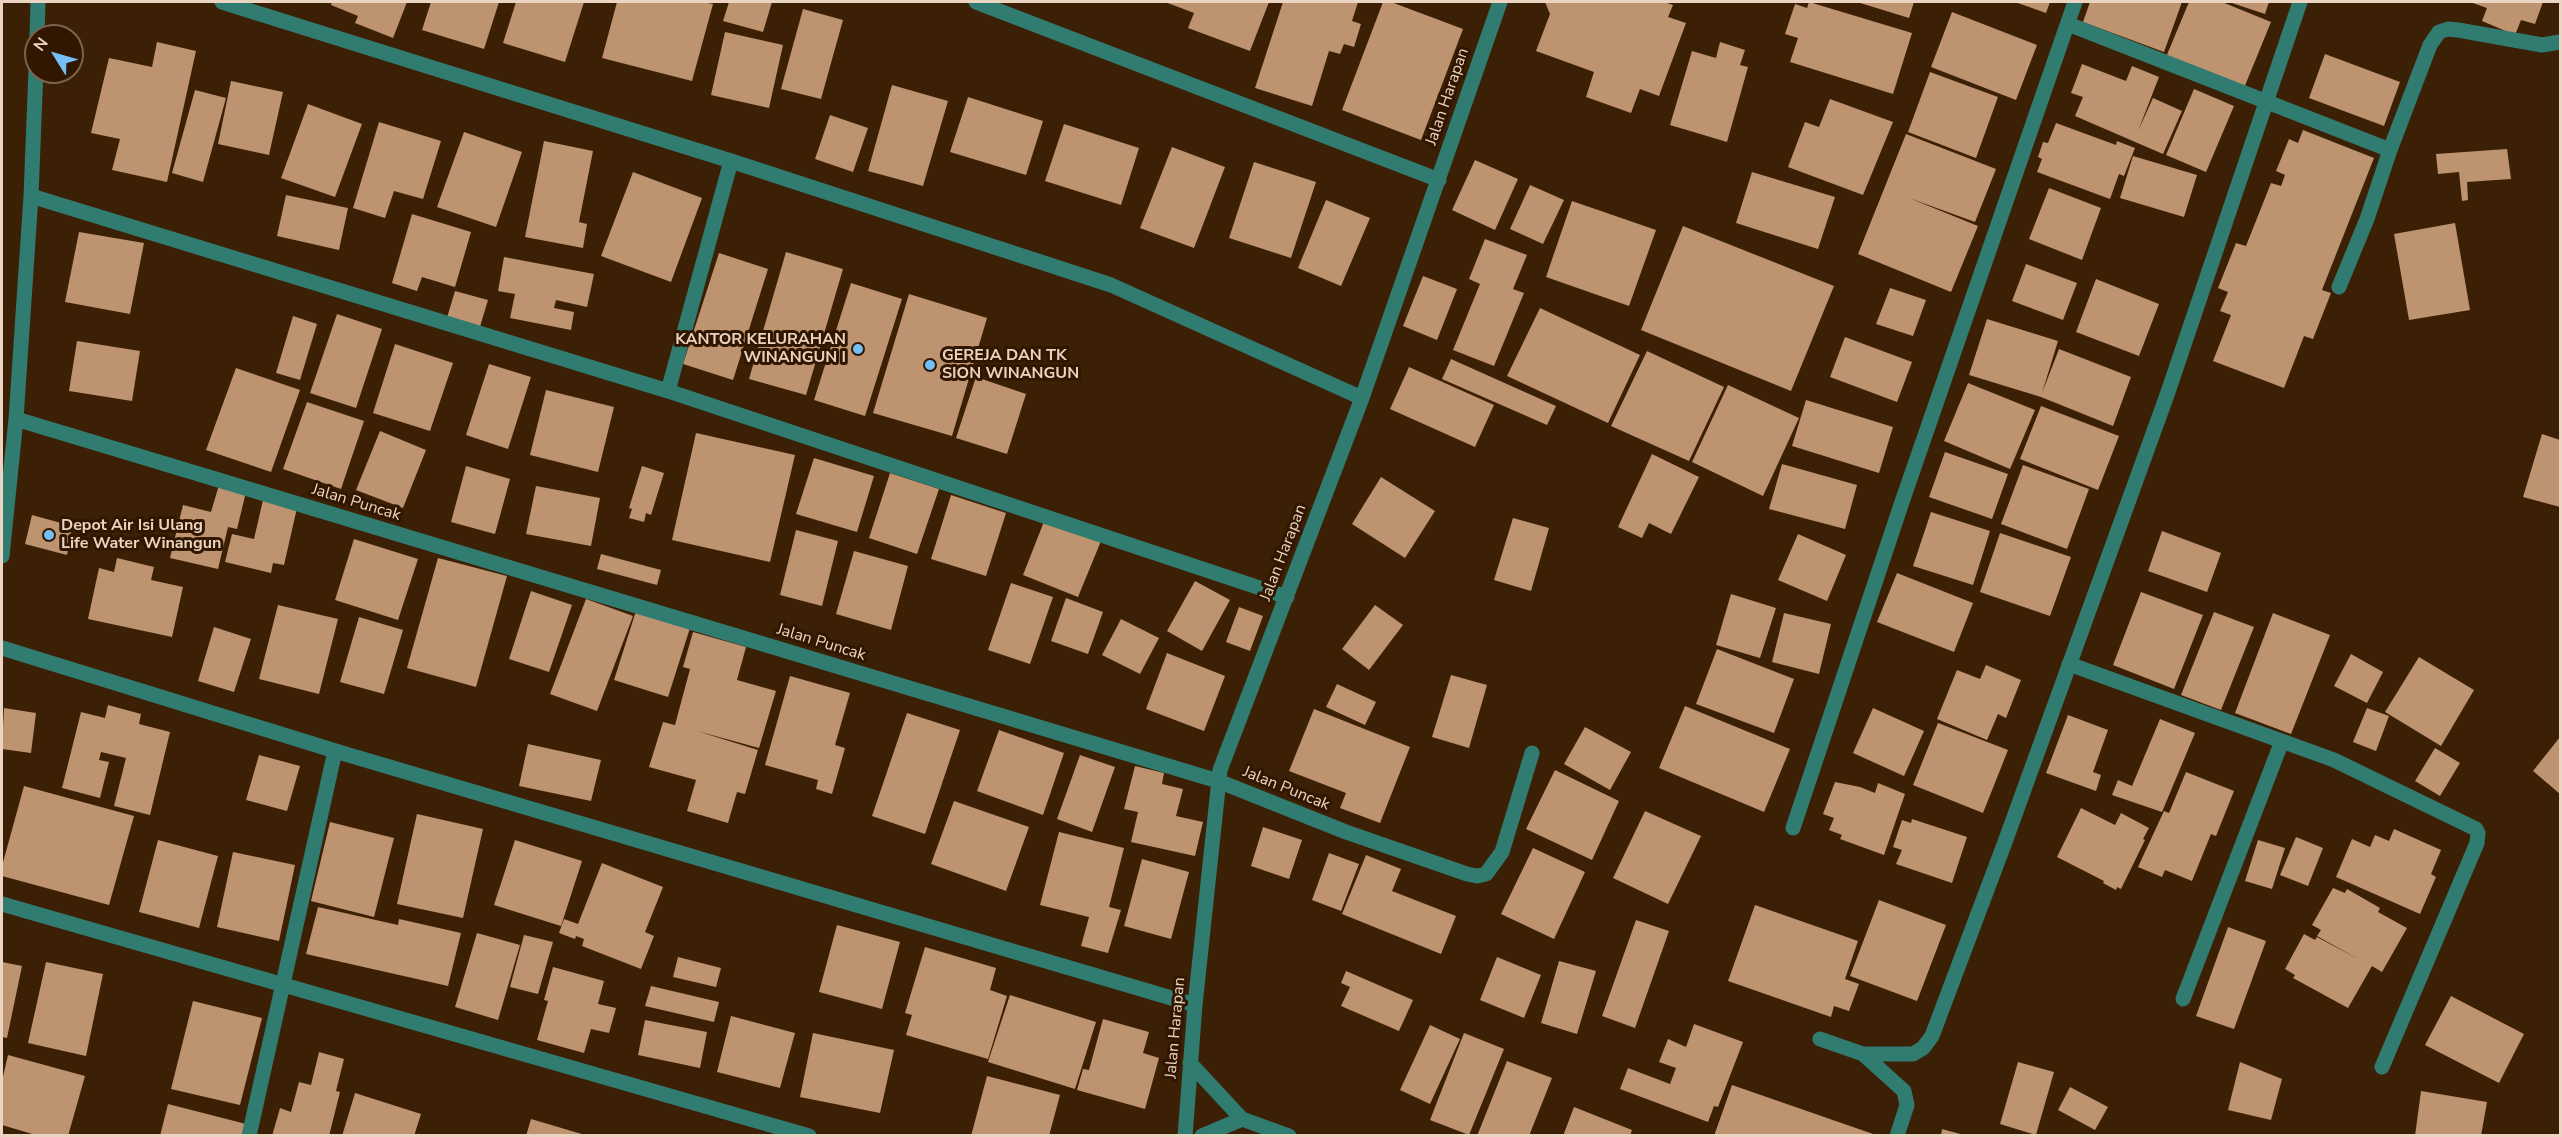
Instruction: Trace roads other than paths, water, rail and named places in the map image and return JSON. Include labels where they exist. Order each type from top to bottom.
[{"type":"street","points":[[37,24],[38,2]]},
{"type":"street","points":[[222,2],[731,161],[1111,285],[1362,399]]},
{"type":"street","points":[[976,2],[1439,180]]},
{"type":"street","name":"Jalan Harapan","points":[[1185,1136],[1195,1005],[1218,781],[1228,747],[1362,399],[1500,2]]},
{"type":"street","points":[[1793,828],[1902,502],[2075,2]]},
{"type":"street","points":[[1820,1039],[1863,1054],[1914,1054],[1923,1048],[1932,1035],[2167,395],[2300,2]]},
{"type":"street","points":[[2068,24],[2390,150]]},
{"type":"street","points":[[2339,287],[2367,219],[2390,150],[2430,45],[2439,32],[2448,29],[2542,45],[2560,42]]},
{"type":"street","points":[[2,556],[16,419],[31,196],[35,84]]},
{"type":"street","points":[[668,391],[731,161]]},
{"type":"street","points":[[31,196],[668,391],[1287,597]]},
{"type":"street","name":"Jalan Puncak","points":[[16,419],[1218,781],[1346,832],[1477,876],[1486,874],[1502,852],[1532,753]]},
{"type":"street","points":[[2,648],[334,751],[1195,1005]]},
{"type":"street","points":[[2069,664],[2282,741],[2374,779],[2466,823],[2478,833],[2477,843],[2382,1067]]},
{"type":"street","points":[[2183,999],[2282,741]]},
{"type":"street","points":[[249,1136],[334,751]]},
{"type":"street","points":[[2,904],[809,1136]]},
{"type":"street","points":[[1863,1054],[1904,1091],[1907,1105],[1897,1136]]},
{"type":"street","points":[[1190,1064],[1242,1119],[1289,1136]]},
{"type":"street","points":[[1203,1136],[1242,1119]]},
{"type":"place","name":"KANTOR KELURAHAN WINANGUN I","points":[[858,349]]},
{"type":"place","name":"GEREJA DAN TK SION WINANGUN","points":[[930,365]]},
{"type":"place","name":"Depot Air Isi Ulang Life Water Winangun","points":[[49,535]]}]
